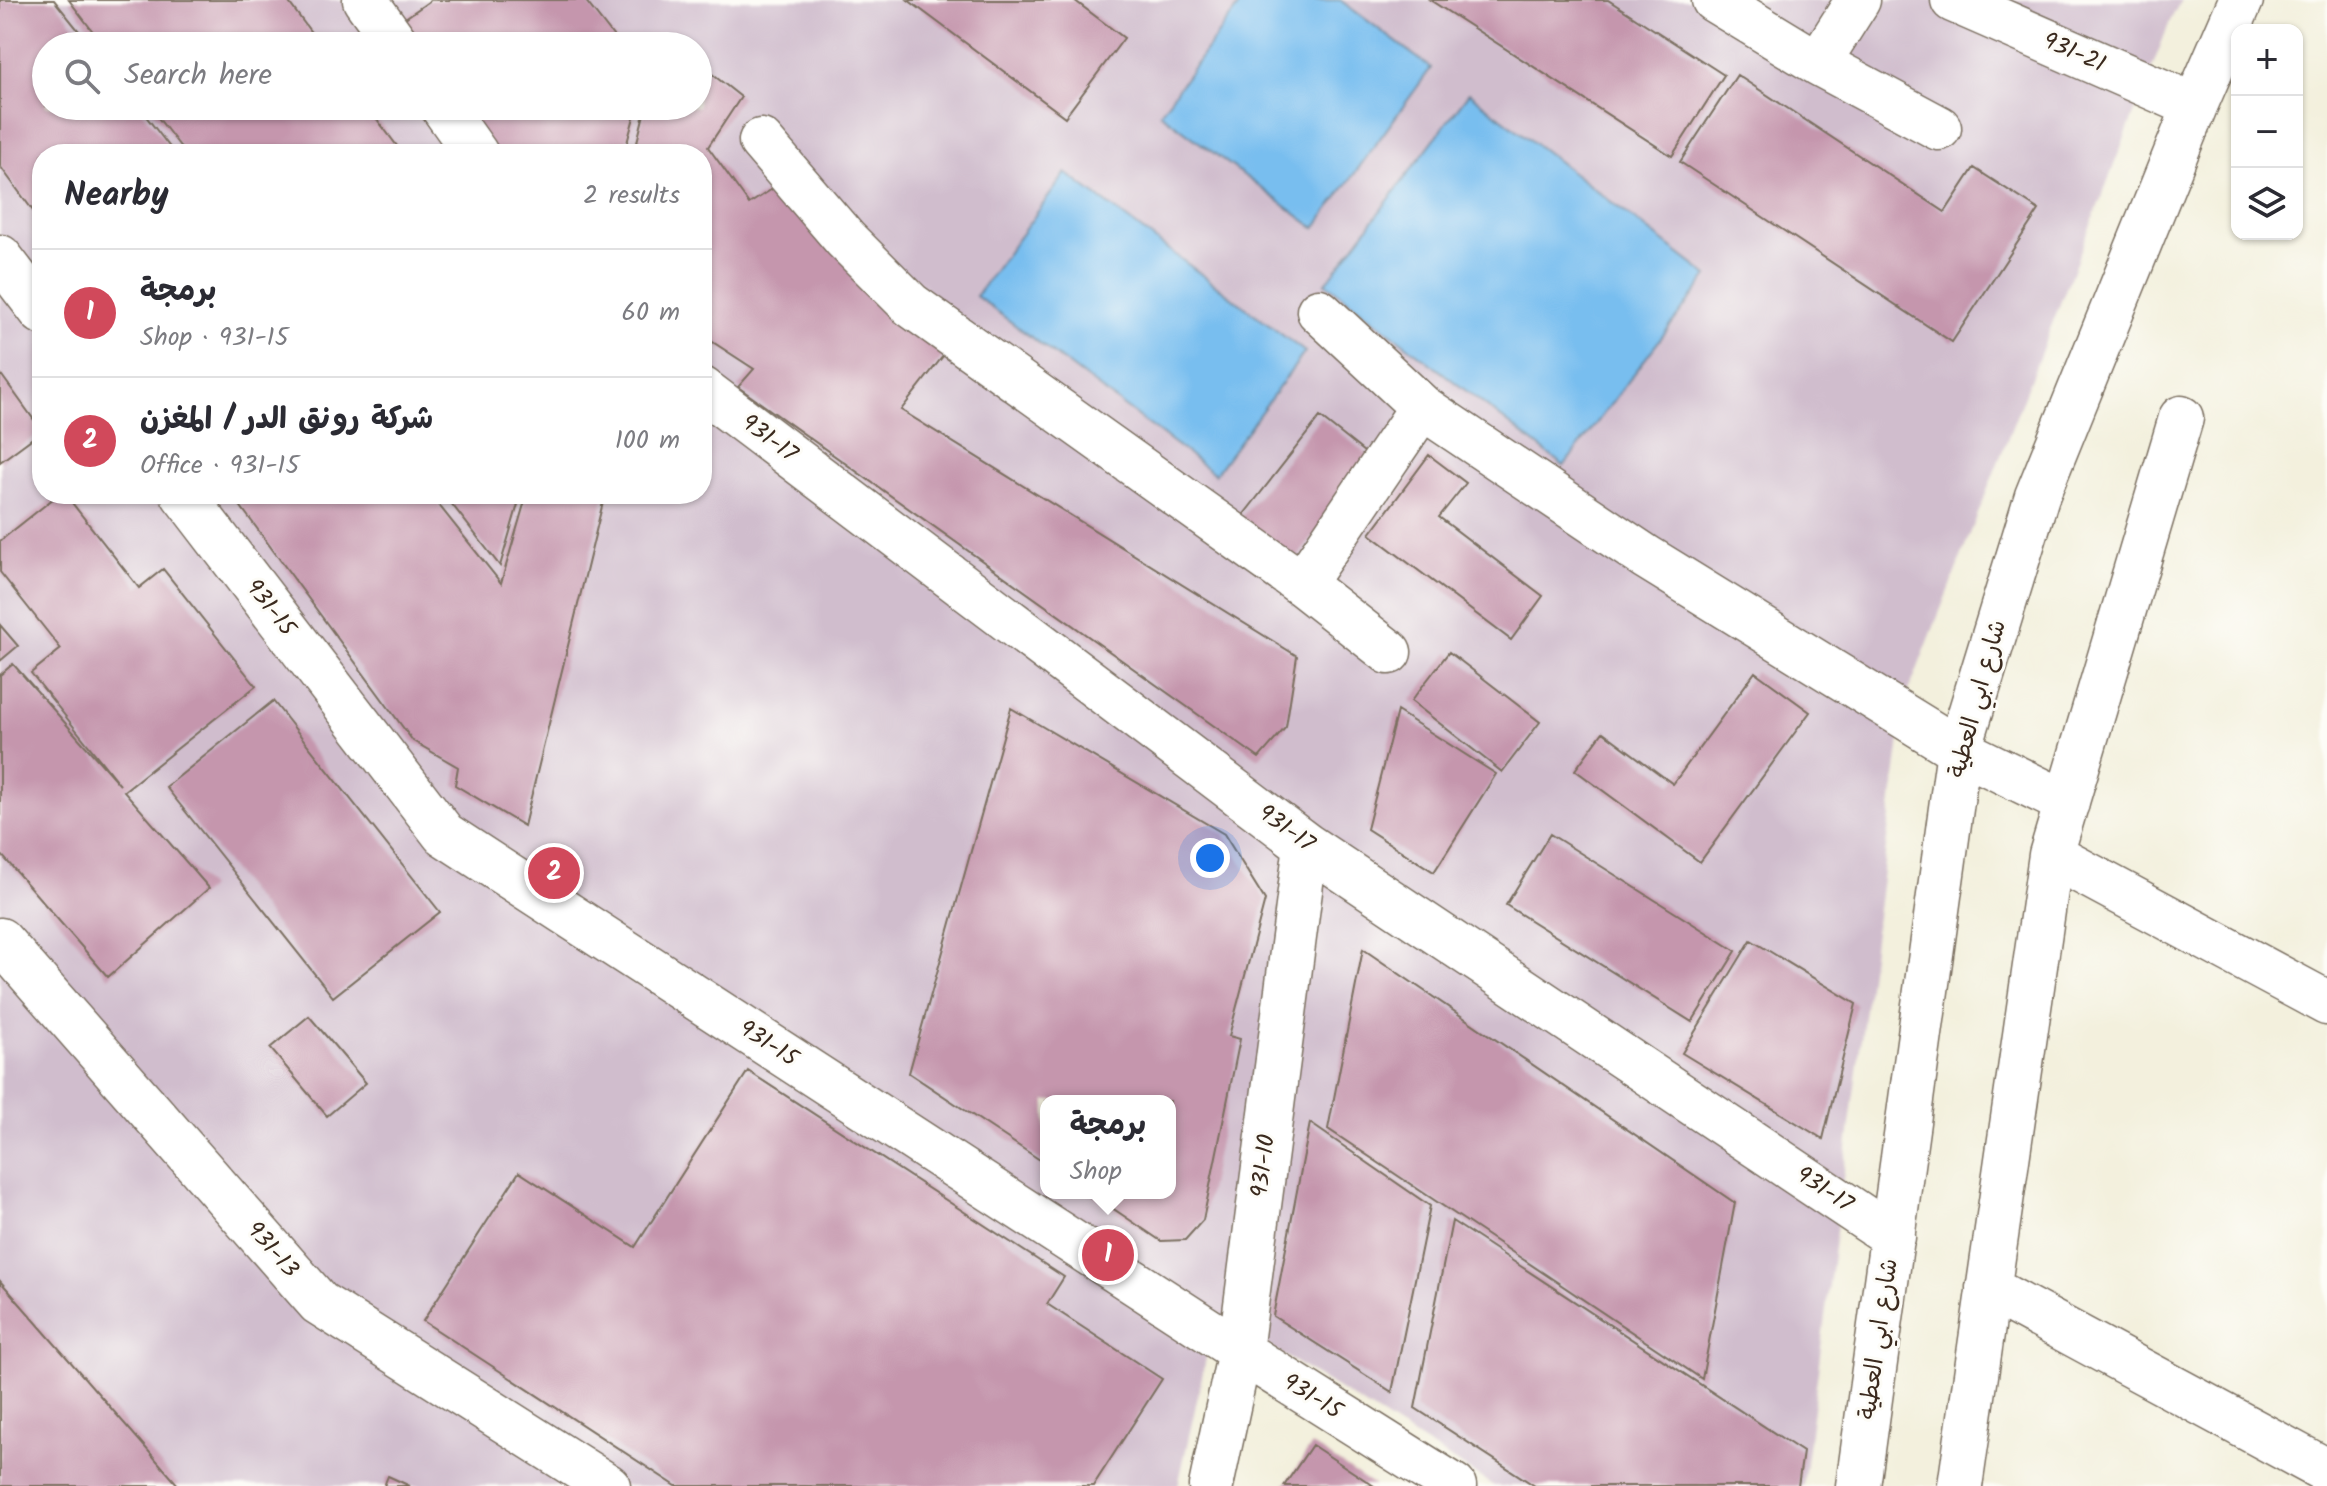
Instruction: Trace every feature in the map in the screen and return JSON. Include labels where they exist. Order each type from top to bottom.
[{"type":"street","points":[[365,0],[388,32]]},
{"type":"street","points":[[1714,0],[1818,63],[1939,128]]},
{"type":"street","points":[[1818,63],[1858,0]]},
{"type":"street","name":"931-21","points":[[1953,0],[2195,106]]},
{"type":"street","name":"شارع ابي العطية","points":[[1858,1486],[1959,750],[2037,496],[2241,0]]},
{"type":"street","points":[[452,120],[469,144]]},
{"type":"street","points":[[761,141],[845,239],[911,305],[1302,584],[1389,652]]},
{"type":"street","points":[[0,257],[32,299]]},
{"type":"street","points":[[1319,311],[1422,407],[1646,557],[1959,750],[2067,803]]},
{"type":"street","name":"931-17","points":[[712,397],[1306,845],[1893,1237]]},
{"type":"street","points":[[1302,584],[1422,407]]},
{"type":"street","points":[[1960,1486],[2051,855],[2181,418]]},
{"type":"street","name":"931-15","points":[[191,504],[444,834],[1240,1351],[1454,1486]]},
{"type":"street","name":"931-10","points":[[1211,1486],[1240,1351],[1306,845]]},
{"type":"street","points":[[2051,855],[2327,1003]]},
{"type":"street","name":"931-13","points":[[0,940],[319,1303],[608,1486]]},
{"type":"street","points":[[1988,1288],[2327,1471]]},
{"type":"shaded area","points":[[0,0],[2181,0],[1905,701],[1803,1486],[1494,1486],[1216,1313],[1178,1486],[0,1486]]},
{"type":"water","points":[[1243,0],[1340,0],[1431,68],[1315,228],[1160,113]]},
{"type":"water","points":[[1469,93],[1708,276],[1564,466],[1326,283]]},
{"type":"water","points":[[1066,173],[1305,352],[1215,474],[976,296]]},
{"type":"building","points":[[0,0],[54,0],[80,32],[32,32],[32,120],[149,120],[167,144],[32,144],[32,209],[0,166]]},
{"type":"building","points":[[69,0],[287,0],[311,32],[93,32]]},
{"type":"building","points":[[431,0],[585,0],[610,32],[409,32],[401,21]]},
{"type":"building","points":[[908,0],[1074,0],[1124,38],[1065,117]]},
{"type":"building","points":[[1430,0],[1608,0],[1724,75],[1672,156]]},
{"type":"building","points":[[712,74],[741,97],[710,144],[636,144],[642,120],[712,120]]},
{"type":"building","points":[[1737,75],[1945,212],[1974,168],[2039,210],[1952,342],[1680,162]]},
{"type":"building","points":[[160,120],[378,120],[396,144],[178,144]]},
{"type":"building","points":[[473,120],[633,120],[627,144],[491,144]]},
{"type":"building","points":[[712,153],[749,204],[777,186],[950,347],[901,410],[1297,656],[1286,727],[1259,758],[738,387],[754,369],[712,342]]},
{"type":"building","points":[[0,373],[32,417],[32,438],[0,462]]},
{"type":"building","points":[[1320,417],[1374,460],[1295,560],[1241,518]]},
{"type":"building","points":[[1429,455],[1466,483],[1439,517],[1543,596],[1511,640],[1370,534]]},
{"type":"building","points":[[46,504],[73,504],[139,588],[163,569],[256,686],[124,791],[209,888],[108,977],[0,853],[0,675],[13,664],[120,785],[31,673],[61,649],[0,572],[0,541]]},
{"type":"building","points":[[239,504],[438,504],[501,583],[524,504],[603,504],[524,826],[455,785],[458,767],[413,741]]},
{"type":"building","points":[[452,504],[518,504],[500,566]]},
{"type":"building","points":[[0,625],[18,646],[0,661]]},
{"type":"building","points":[[1449,652],[1540,722],[1502,772],[1411,701]]},
{"type":"building","points":[[1755,672],[1810,712],[1700,862],[1575,770],[1603,732],[1673,784]]},
{"type":"building","points":[[273,701],[440,912],[333,997],[166,787]]},
{"type":"building","points":[[1011,708],[1224,834],[1265,900],[1229,1036],[1240,1039],[1203,1220],[1185,1240],[1161,1241],[1099,1199],[1176,1199],[1176,1095],[1040,1095],[1040,1160],[909,1073]]},
{"type":"building","points":[[1397,711],[1496,774],[1434,872],[1367,829]]},
{"type":"building","points":[[1550,834],[1736,951],[1692,1022],[1506,905]]},
{"type":"building","points":[[1751,940],[1856,1004],[1823,1139],[1682,1053]]},
{"type":"building","points":[[1363,949],[1735,1203],[1702,1379],[1328,1129]]},
{"type":"building","points":[[309,1016],[366,1083],[327,1116],[270,1048]]},
{"type":"building","points":[[748,1071],[1064,1277],[1047,1304],[1162,1379],[1093,1486],[676,1486],[423,1321],[519,1172],[635,1247]]},
{"type":"building","points":[[1310,1123],[1430,1206],[1392,1392],[1273,1316]]},
{"type":"building","points":[[1452,1221],[1803,1452],[1798,1486],[1535,1486],[1415,1408]]},
{"type":"building","points":[[0,1281],[179,1486],[0,1486]]},
{"type":"building","points":[[1312,1445],[1374,1486],[1284,1486]]},
{"type":"building","points":[[388,1476],[410,1486],[384,1486]]},
{"type":"place","name":"شركة رونق الدر / المغزن","points":[[554,873]]},
{"type":"place","name":"برمجة","points":[[1108,1255]]}]
